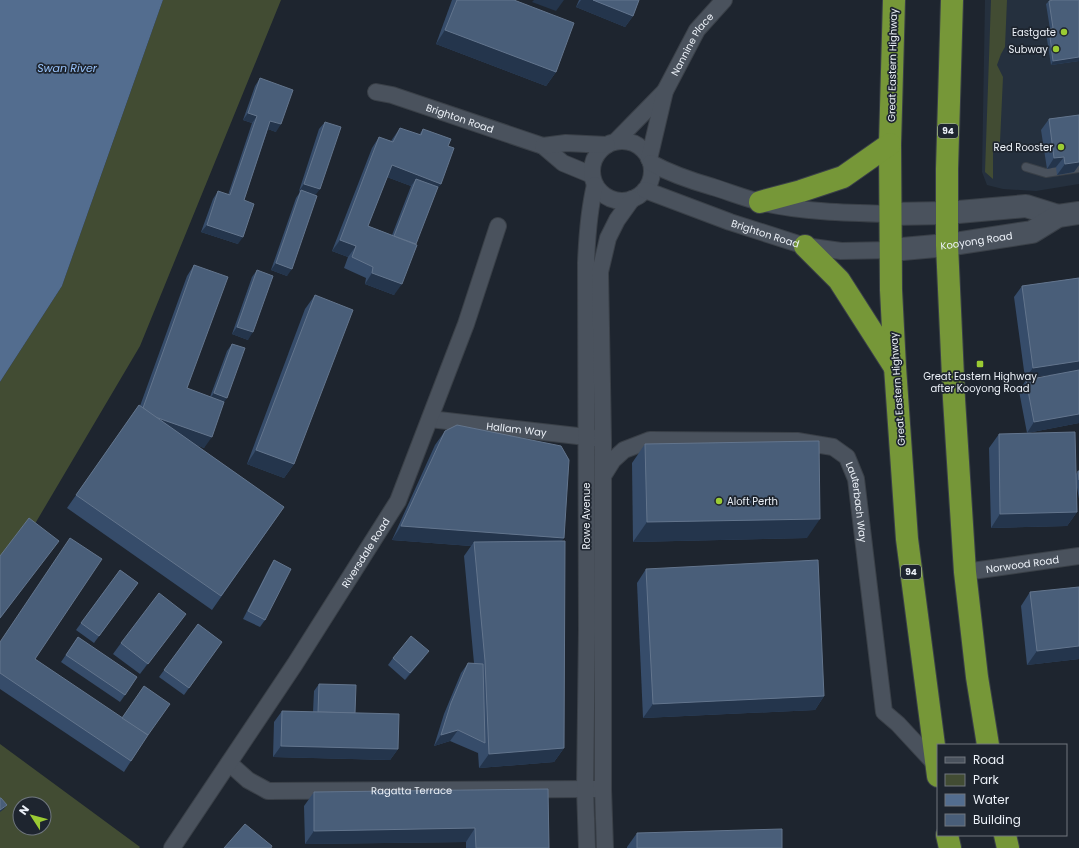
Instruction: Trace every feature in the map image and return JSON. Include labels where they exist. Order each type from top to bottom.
[{"type":"highway","name":"Great Eastern Highway","points":[[894,0],[890,144],[891,290],[894,367],[907,539],[937,771]]},
{"type":"highway","name":"94","points":[[952,0],[947,160],[947,245],[954,399],[965,572],[977,677],[988,744]]},
{"type":"highway","points":[[760,202],[801,191],[843,177],[890,144]]},
{"type":"highway","points":[[805,246],[839,280],[894,367]]},
{"type":"highway","points":[[948,836],[950,848]]},
{"type":"highway","points":[[1005,836],[1008,848]]},
{"type":"street","name":"Nannine Place","points":[[650,161],[665,91],[697,30],[724,0]]},
{"type":"street","name":"Nannine Place","points":[[611,143],[665,91]]},
{"type":"street","name":"Brighton Road","points":[[376,92],[392,95],[543,146],[563,163],[593,180]]},
{"type":"street","points":[[626,141],[636,144],[644,150],[652,168],[651,177],[638,195],[624,201],[611,199],[603,195],[593,180],[591,169],[595,158],[602,148],[611,143],[626,141]]},
{"type":"street","name":"Brighton Road","points":[[543,146],[566,143],[611,143]]},
{"type":"street","points":[[650,161],[666,172],[760,202],[841,213],[891,214]]},
{"type":"street","name":"Rowe Avenue","points":[[587,848],[585,789],[587,630],[586,263],[587,236],[593,180]]},
{"type":"street","name":"Brighton Road","points":[[638,195],[805,246],[841,251],[891,250]]},
{"type":"street","name":"Rowe Avenue","points":[[605,848],[603,789],[603,439],[600,272],[608,238],[617,220],[638,195]]},
{"type":"street","name":"Kooyong Road","points":[[891,214],[947,213],[1026,206],[1058,216]]},
{"type":"street","name":"Kooyong Road","points":[[891,250],[947,245],[1032,232],[1058,216],[1079,213]]},
{"type":"street","name":"Riversdale Road","points":[[172,848],[295,664],[398,501],[466,324],[498,226]]},
{"type":"street","name":"Hallam Way","points":[[430,419],[603,439]]},
{"type":"street","name":"Lauterbach Way","points":[[602,478],[613,460],[624,450],[650,440],[797,441],[833,447],[847,457],[856,479],[884,712],[898,724],[937,771]]},
{"type":"street","name":"Norwood Road","points":[[965,572],[1079,556]]},
{"type":"street","name":"Ragatta Terrace","points":[[229,763],[248,780],[268,791],[603,789]]},
{"type":"lane","points":[[1026,167],[1046,173],[1079,168]]},
{"type":"shaded area","points":[[985,0],[1079,0],[1079,184],[1036,191],[1003,189],[987,185],[982,172]]},
{"type":"green space","points":[[163,0],[281,0],[140,346],[0,583],[0,382],[62,286]]},
{"type":"green space","points":[[991,0],[1007,0],[1005,47],[997,65],[1003,77],[1000,142],[993,152],[993,179],[985,172]]},
{"type":"green space","points":[[0,744],[140,847],[0,848]]},
{"type":"water","name":"Swan River","points":[[0,0],[163,0],[62,286],[0,382]]},
{"type":"building","points":[[457,0],[514,0],[574,23],[556,72],[445,30]]},
{"type":"building","points":[[593,0],[639,0],[633,16]]},
{"type":"building","name":"Eastgate","points":[[1079,0],[1079,57],[1053,61],[1049,29],[1053,28],[1049,1]]},
{"type":"building","points":[[260,78],[293,90],[281,124],[270,121],[244,200],[254,204],[243,237],[207,225],[218,191],[230,195],[257,116],[248,113]]},
{"type":"building","name":"Red Rooster","points":[[1079,115],[1079,162],[1065,164],[1064,157],[1054,158],[1049,119]]},
{"type":"building","points":[[325,122],[341,127],[320,189],[304,184]]},
{"type":"building","points":[[400,128],[421,135],[423,129],[451,139],[448,146],[454,148],[441,184],[392,165],[368,226],[417,245],[402,284],[372,273],[373,267],[352,257],[356,246],[340,240],[379,137],[393,142]]},
{"type":"building","points":[[416,179],[438,187],[416,244],[394,236]]},
{"type":"building","points":[[301,190],[317,196],[292,269],[276,263]]},
{"type":"building","points":[[194,265],[228,277],[187,388],[224,402],[212,437],[155,417],[143,408]]},
{"type":"building","points":[[257,270],[273,276],[253,332],[237,327]]},
{"type":"building","points":[[1079,278],[1079,361],[1033,368],[1022,286]]},
{"type":"building","points":[[315,295],[353,310],[294,464],[256,450]]},
{"type":"building","points":[[232,344],[245,348],[227,398],[214,393]]},
{"type":"building","points":[[1079,370],[1079,414],[1034,422],[1026,380]]},
{"type":"building","points":[[139,405],[284,507],[221,596],[76,495]]},
{"type":"building","points":[[457,425],[561,446],[569,460],[564,538],[401,526],[445,431]]},
{"type":"building","points":[[1075,432],[1077,512],[1000,514],[999,434]]},
{"type":"building","name":"Aloft Perth","points":[[819,441],[820,519],[647,522],[645,444]]},
{"type":"building","points":[[29,518],[59,541],[0,618],[0,556]]},
{"type":"building","points":[[70,538],[102,559],[35,659],[148,735],[131,761],[0,673],[0,642]]},
{"type":"building","points":[[565,541],[564,748],[489,754],[485,661],[474,542]]},
{"type":"building","points":[[274,560],[291,569],[265,620],[248,611]]},
{"type":"building","points":[[818,560],[824,696],[653,704],[646,569]]},
{"type":"building","points":[[120,570],[138,583],[99,636],[81,623]]},
{"type":"building","points":[[1079,587],[1079,646],[1037,651],[1030,592]]},
{"type":"building","points":[[159,593],[186,614],[148,664],[121,643]]},
{"type":"building","points":[[198,624],[222,642],[189,688],[164,670]]},
{"type":"building","points":[[411,636],[429,651],[410,673],[393,658]]},
{"type":"building","points":[[78,637],[137,677],[125,695],[66,655]]},
{"type":"building","points":[[468,663],[483,664],[485,743],[458,730],[441,735],[451,703]]},
{"type":"building","points":[[319,684],[356,685],[355,713],[318,712]]},
{"type":"building","points":[[144,686],[170,704],[148,735],[122,718]]},
{"type":"building","points":[[282,711],[399,714],[398,749],[281,746]]},
{"type":"building","points":[[548,789],[549,848],[476,848],[475,828],[314,831],[314,792]]},
{"type":"building","points":[[0,798],[7,805],[0,810]]},
{"type":"building","points":[[245,824],[272,846],[271,848],[224,848]]},
{"type":"building","points":[[782,829],[782,848],[637,848],[637,833]]},
{"type":"place","name":"Eastgate","points":[[1064,32]]},
{"type":"place","name":"Subway","points":[[1056,49]]},
{"type":"place","name":"Red Rooster","points":[[1061,147]]},
{"type":"place","name":"Great Eastern Highway after Kooyong Road","points":[[980,364]]},
{"type":"place","name":"Aloft Perth","points":[[719,501]]}]
